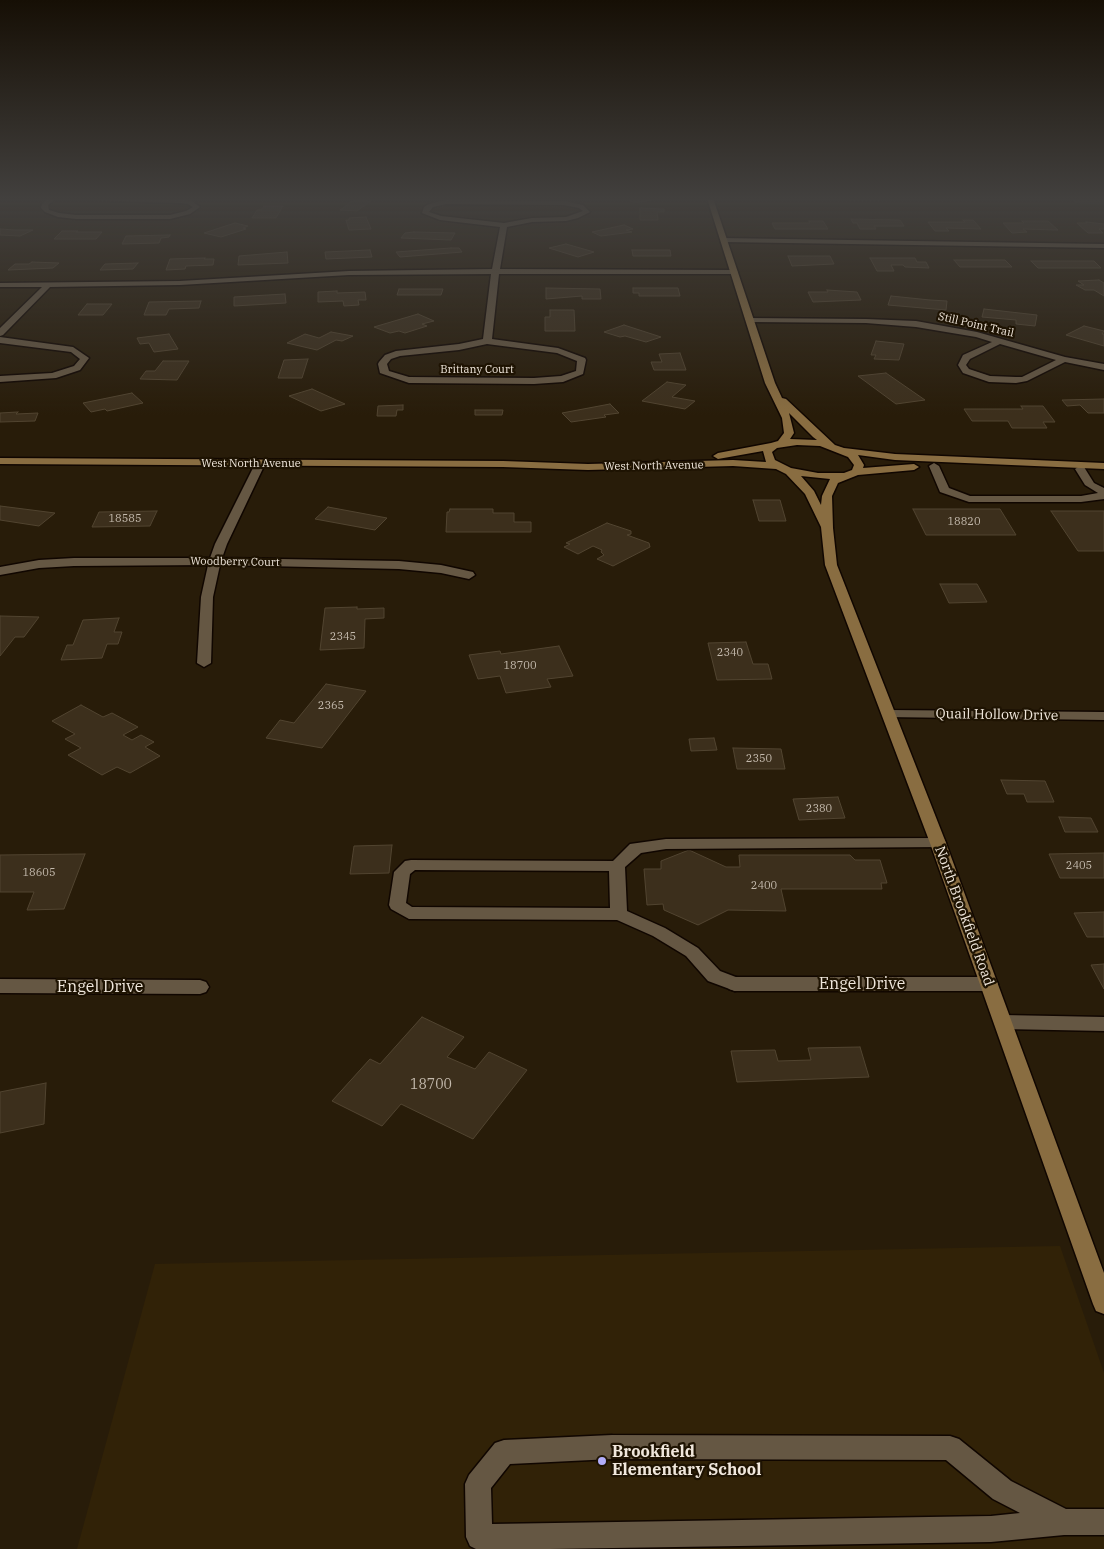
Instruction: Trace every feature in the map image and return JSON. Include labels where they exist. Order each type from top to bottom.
[{"type":"street","points":[[0,285],[47,286],[180,283],[348,273],[483,270]]},
{"type":"street","points":[[487,341],[492,294],[497,270]]},
{"type":"street","points":[[531,270],[734,272],[770,382],[787,418],[789,431],[787,437],[767,452],[768,458],[776,466]]},
{"type":"street","points":[[0,334],[47,286]]},
{"type":"street","name":"Still Point Trail","points":[[750,320],[903,322],[955,330],[1064,359],[1104,367]]},
{"type":"street","points":[[0,340],[73,350],[85,358],[76,368],[53,376],[0,379]]},
{"type":"street","name":"Brittany Court","points":[[487,341],[558,351],[582,360],[580,372],[563,379],[534,382],[417,381],[386,372],[382,364],[388,357],[399,353],[487,341]]},
{"type":"street","points":[[998,342],[966,357],[962,366],[966,371],[989,379],[1016,380],[1024,379],[1064,359]]},
{"type":"street","points":[[776,394],[817,435],[857,460],[860,465],[856,472]]},
{"type":"street","name":"West North Avenue","points":[[503,464],[695,457],[812,442],[834,446]]},
{"type":"street","points":[[845,451],[879,456],[993,460],[1104,467]]},
{"type":"street","name":"West North Avenue","points":[[0,461],[503,464],[588,467],[733,463],[776,466],[818,476],[844,476]]},
{"type":"street","points":[[204,663],[207,597],[215,562],[221,544],[260,464]]},
{"type":"street","points":[[844,476],[856,472],[934,466],[1080,469],[1104,467]]},
{"type":"street","points":[[934,466],[944,490],[969,499],[1081,498],[1104,494]]},
{"type":"street","points":[[1080,469],[1090,485],[1104,494]]},
{"type":"street","name":"North Brookfield Road","points":[[788,470],[810,493],[827,528]]},
{"type":"street","name":"North Brookfield Road","points":[[844,476],[834,481],[827,496],[827,528],[831,565],[890,714],[938,843],[1104,1304]]},
{"type":"street","name":"Woodberry Court","points":[[0,571],[39,564],[74,562],[215,562],[399,565],[469,574]]},
{"type":"street","name":"Quail Hollow Drive","points":[[890,714],[1104,716]]},
{"type":"street","points":[[617,866],[619,914],[409,913],[397,905],[402,872],[411,865],[617,866],[636,848],[666,844],[938,843]]},
{"type":"street","name":"Engel Drive","points":[[619,914],[658,932],[692,952],[714,976],[735,984],[989,984]]},
{"type":"street","name":"Engel Drive","points":[[0,986],[200,987]]},
{"type":"street","points":[[1003,1022],[1104,1024]]},
{"type":"street","points":[[1064,1522],[1002,1490],[950,1448],[612,1447],[504,1452],[478,1484],[479,1537],[992,1529],[1064,1522],[1104,1522]]},
{"type":"shaded area","name":"Brookfield Elementary School","points":[[1060,1246],[1104,1373],[1104,1549],[77,1549],[155,1264]]},
{"type":"building","points":[[1099,280],[1104,283],[1104,296],[1094,290],[1085,290],[1076,285],[1084,285],[1078,281]]},
{"type":"building","points":[[546,288],[600,289],[601,299],[582,299],[582,296],[546,299]]},
{"type":"building","points":[[633,288],[678,288],[680,296],[639,296],[639,293],[633,293]]},
{"type":"building","points":[[399,289],[443,289],[441,295],[397,295]]},
{"type":"building","points":[[827,290],[857,292],[861,300],[813,302],[808,292],[828,292]]},
{"type":"building","points":[[337,291],[337,293],[365,292],[366,300],[358,300],[359,305],[344,306],[343,301],[318,302],[318,292]]},
{"type":"building","points":[[285,294],[286,303],[234,306],[234,297]]},
{"type":"building","points":[[891,296],[947,301],[946,310],[888,305]]},
{"type":"building","points":[[201,301],[199,308],[169,309],[166,315],[144,315],[149,302]]},
{"type":"building","points":[[87,304],[112,304],[103,315],[78,315]]},
{"type":"building","points":[[984,309],[1037,315],[1035,326],[1016,324],[1016,320],[982,317]]},
{"type":"building","points":[[550,310],[574,310],[575,331],[545,331],[545,317],[550,317]]},
{"type":"building","points":[[418,314],[434,321],[422,324],[427,326],[405,333],[399,331],[390,333],[374,327]]},
{"type":"building","points":[[624,325],[661,337],[646,342],[604,332]]},
{"type":"building","points":[[1084,326],[1104,331],[1102,334],[1104,334],[1104,346],[1066,335]]},
{"type":"building","points":[[331,332],[353,336],[342,341],[336,340],[317,350],[287,343],[305,334],[319,338]]},
{"type":"building","points":[[169,334],[178,349],[154,352],[149,343],[140,344],[137,338]]},
{"type":"building","points":[[876,341],[904,344],[899,360],[874,359],[876,355],[871,355]]},
{"type":"building","points":[[680,353],[686,370],[654,370],[651,362],[662,362],[659,354]]},
{"type":"building","points":[[308,359],[302,378],[278,378],[284,360]]},
{"type":"building","points":[[163,361],[189,361],[177,380],[140,379],[146,371],[155,371]]},
{"type":"building","points":[[886,373],[925,400],[896,404],[858,376]]},
{"type":"building","points":[[667,382],[686,385],[672,397],[695,401],[685,409],[642,401]]},
{"type":"building","points":[[312,389],[345,404],[321,411],[289,396]]},
{"type":"building","points":[[132,393],[143,403],[107,411],[105,409],[91,412],[83,403]]},
{"type":"building","points":[[1104,399],[1104,413],[1088,413],[1080,405],[1067,406],[1062,400]]},
{"type":"building","points":[[610,404],[619,413],[604,415],[606,417],[571,422],[562,413]]},
{"type":"building","points":[[403,405],[403,410],[397,410],[396,416],[377,416],[378,406]]},
{"type":"building","points":[[1021,406],[1043,406],[1055,422],[1043,422],[1047,428],[1012,428],[1008,421],[972,421],[964,409],[1023,409]]},
{"type":"building","points":[[475,410],[503,410],[502,415],[475,415]]},
{"type":"building","points":[[18,412],[16,414],[38,413],[35,421],[0,422],[0,413]]},
{"type":"building","points":[[753,500],[780,500],[786,521],[759,521]]},
{"type":"building","points":[[0,506],[55,513],[39,526],[0,520]]},
{"type":"building","points":[[328,507],[387,518],[375,530],[315,519]]},
{"type":"building","points":[[450,509],[493,509],[493,513],[514,513],[514,522],[531,522],[531,532],[446,532],[447,512]]},
{"type":"building","points":[[913,509],[1000,509],[1016,535],[926,535]]},
{"type":"building","points":[[157,511],[150,526],[92,527],[99,512]]},
{"type":"building","points":[[1051,511],[1104,511],[1104,551],[1078,551]]},
{"type":"building","points":[[607,523],[631,531],[631,534],[627,535],[649,543],[650,547],[613,566],[597,559],[604,555],[601,552],[602,550],[593,546],[578,554],[564,547],[570,544],[566,543]]},
{"type":"building","points":[[940,584],[977,584],[987,602],[949,603]]},
{"type":"building","points":[[357,607],[357,609],[384,608],[384,618],[365,619],[364,648],[320,650],[325,608]]},
{"type":"building","points":[[0,616],[39,617],[24,637],[15,637],[0,656]]},
{"type":"building","points":[[119,618],[114,632],[122,632],[118,644],[107,644],[102,658],[61,660],[67,645],[73,645],[83,620]]},
{"type":"building","points":[[746,642],[753,664],[768,664],[772,679],[717,680],[708,643]]},
{"type":"building","points":[[559,646],[573,676],[547,679],[551,687],[506,693],[500,676],[478,679],[469,655],[500,651],[501,654]]},
{"type":"building","points":[[326,684],[366,691],[322,748],[266,738],[280,720],[294,723]]},
{"type":"building","points":[[81,705],[103,717],[112,713],[138,727],[123,735],[132,740],[141,735],[154,742],[145,747],[160,756],[130,773],[117,767],[102,775],[68,755],[81,748],[65,739],[75,734],[52,721]]},
{"type":"building","points":[[714,738],[717,750],[691,751],[689,739]]},
{"type":"building","points":[[733,748],[781,749],[785,769],[737,769]]},
{"type":"building","points":[[1001,780],[1045,781],[1054,802],[1027,802],[1024,794],[1007,794]]},
{"type":"building","points":[[838,797],[845,818],[799,820],[793,799]]},
{"type":"building","points":[[1059,817],[1091,818],[1098,832],[1065,832]]},
{"type":"building","points":[[392,845],[389,873],[350,874],[354,846]]},
{"type":"building","points":[[689,850],[726,867],[740,867],[739,855],[850,855],[855,860],[880,860],[887,883],[881,883],[882,889],[781,889],[786,911],[728,910],[698,925],[664,910],[663,904],[647,905],[644,869],[661,869],[661,861]]},
{"type":"building","points":[[1104,853],[1104,878],[1060,878],[1049,854]]},
{"type":"building","points":[[85,854],[64,909],[27,910],[34,892],[0,892],[0,855]]},
{"type":"building","points":[[1104,912],[1104,937],[1087,937],[1074,913]]},
{"type":"building","points":[[1104,964],[1104,989],[1091,965]]},
{"type":"building","points":[[422,1017],[464,1037],[447,1057],[475,1069],[489,1052],[527,1070],[473,1139],[401,1104],[382,1126],[332,1101],[370,1059],[380,1064]]},
{"type":"building","points":[[860,1047],[869,1077],[737,1082],[731,1051],[775,1050],[778,1061],[811,1060],[808,1048]]},
{"type":"building","points":[[46,1083],[44,1124],[0,1133],[0,1092]]},
{"type":"place","name":"Brookfield Elementary School","points":[[602,1461]]}]
